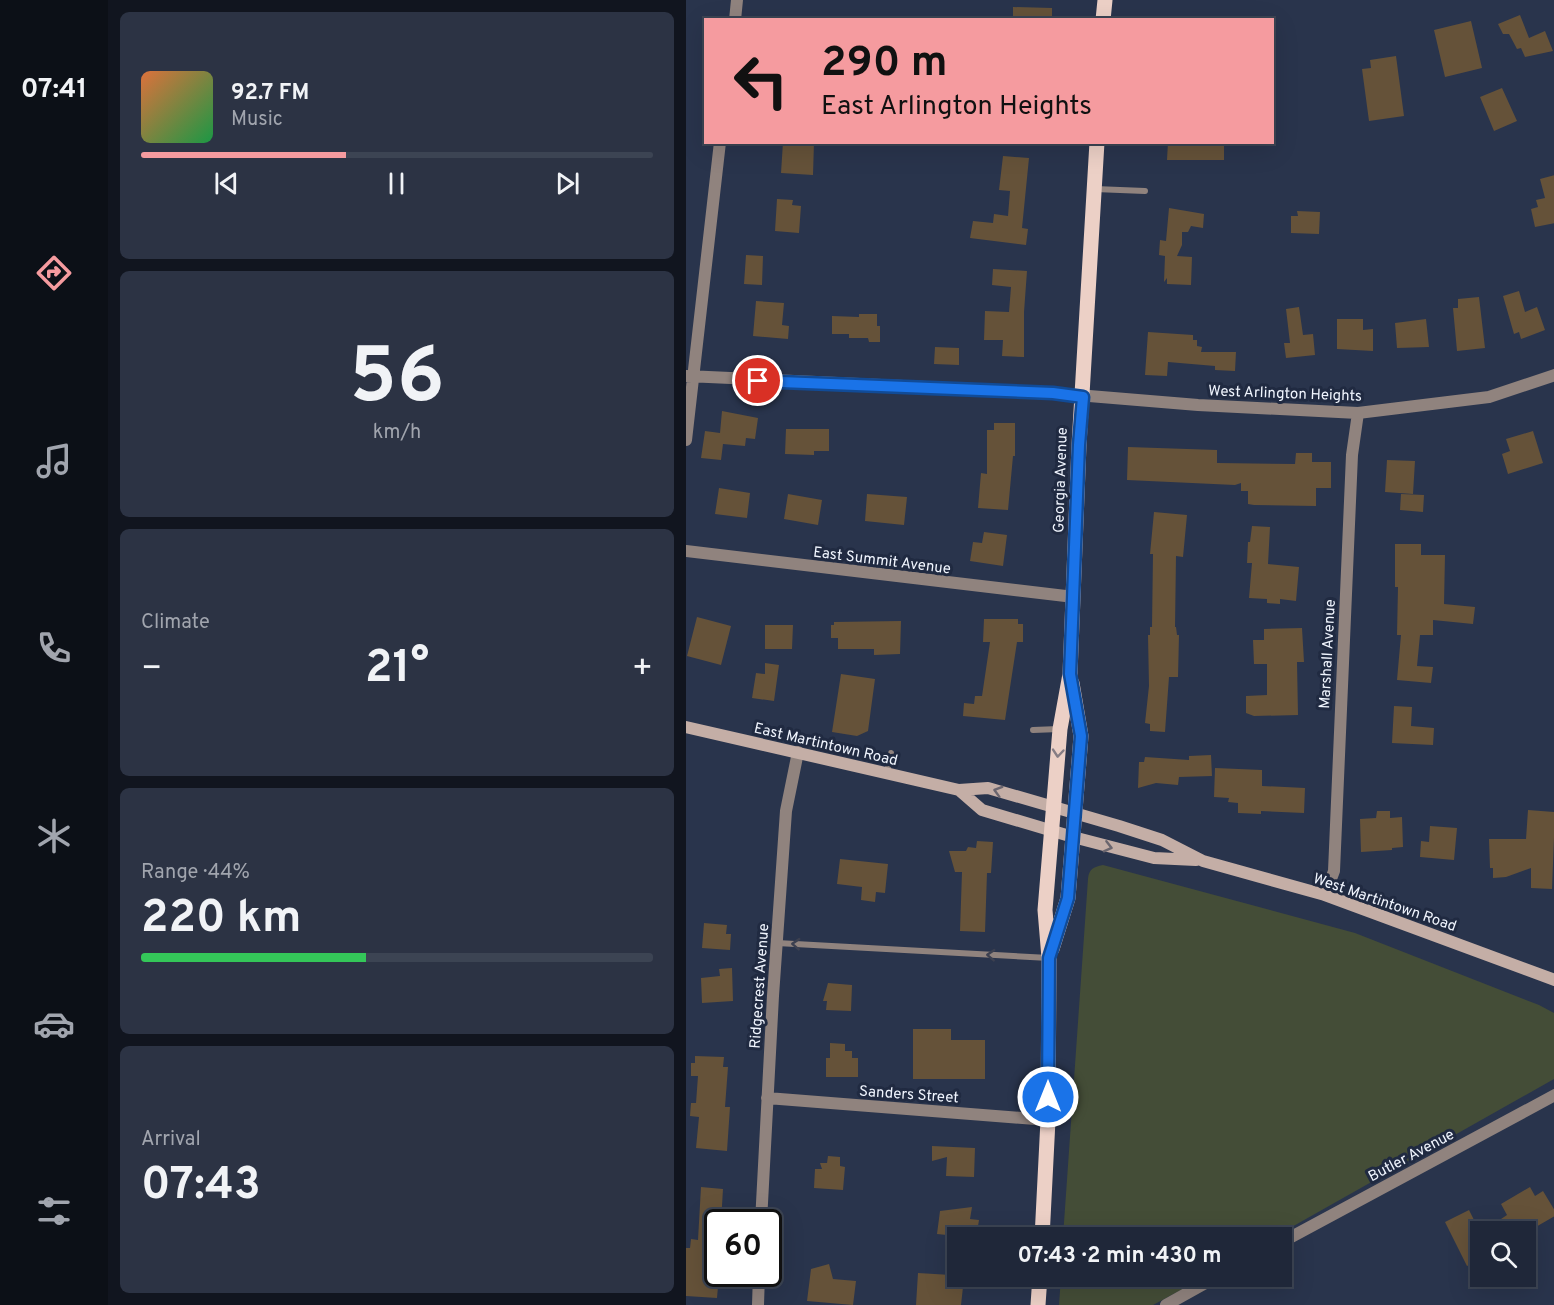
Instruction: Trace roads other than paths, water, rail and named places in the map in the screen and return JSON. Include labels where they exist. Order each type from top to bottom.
[{"type":"main road","points":[[1103,18],[1104,0]]},
{"type":"main road","name":"Georgia Avenue","points":[[1043,1227],[1048,1120],[1049,958],[1045,910],[1060,729],[1070,674],[1079,445],[1097,144]]},
{"type":"main road","name":"Georgia Avenue","points":[[1049,958],[1068,898],[1081,736],[1070,674]]},
{"type":"main road","name":"East Martintown Road","points":[[686,727],[959,790],[988,788],[1075,813]]},
{"type":"main road","name":"East Martintown Road","points":[[959,790],[982,810],[1051,831]]},
{"type":"main road","name":"West Martintown Road","points":[[1075,813],[1162,840],[1203,861],[1325,895],[1554,980]]},
{"type":"main road","name":"West Martintown Road","points":[[1051,831],[1154,858],[1203,861]]},
{"type":"main road","points":[[1038,1305],[1039,1287]]},
{"type":"street","points":[[735,18],[737,0]]},
{"type":"street","points":[[686,440],[689,377],[720,144]]},
{"type":"street","name":"West Arlington Heights","points":[[689,377],[1053,393],[1198,405],[1358,413],[1489,397],[1554,375]]},
{"type":"street","name":"Marshall Avenue","points":[[1325,895],[1334,871],[1352,455],[1358,413]]},
{"type":"street","name":"East Summit Avenue","points":[[686,551],[1074,597]]},
{"type":"street","name":"Ridgecrest Avenue","points":[[762,1209],[786,811],[798,752]]},
{"type":"street","name":"Butler Avenue","points":[[1292,1237],[1554,1095]]},
{"type":"street","name":"Sanders Street","points":[[767,1098],[1048,1120]]},
{"type":"street","points":[[758,1305],[759,1287]]},
{"type":"street","points":[[1166,1305],[1198,1287]]},
{"type":"lane","points":[[1094,189],[1145,191]]},
{"type":"lane","points":[[1033,730],[1060,729]]},
{"type":"lane","points":[[886,774],[891,753]]},
{"type":"lane","points":[[777,943],[1049,958]]}]
